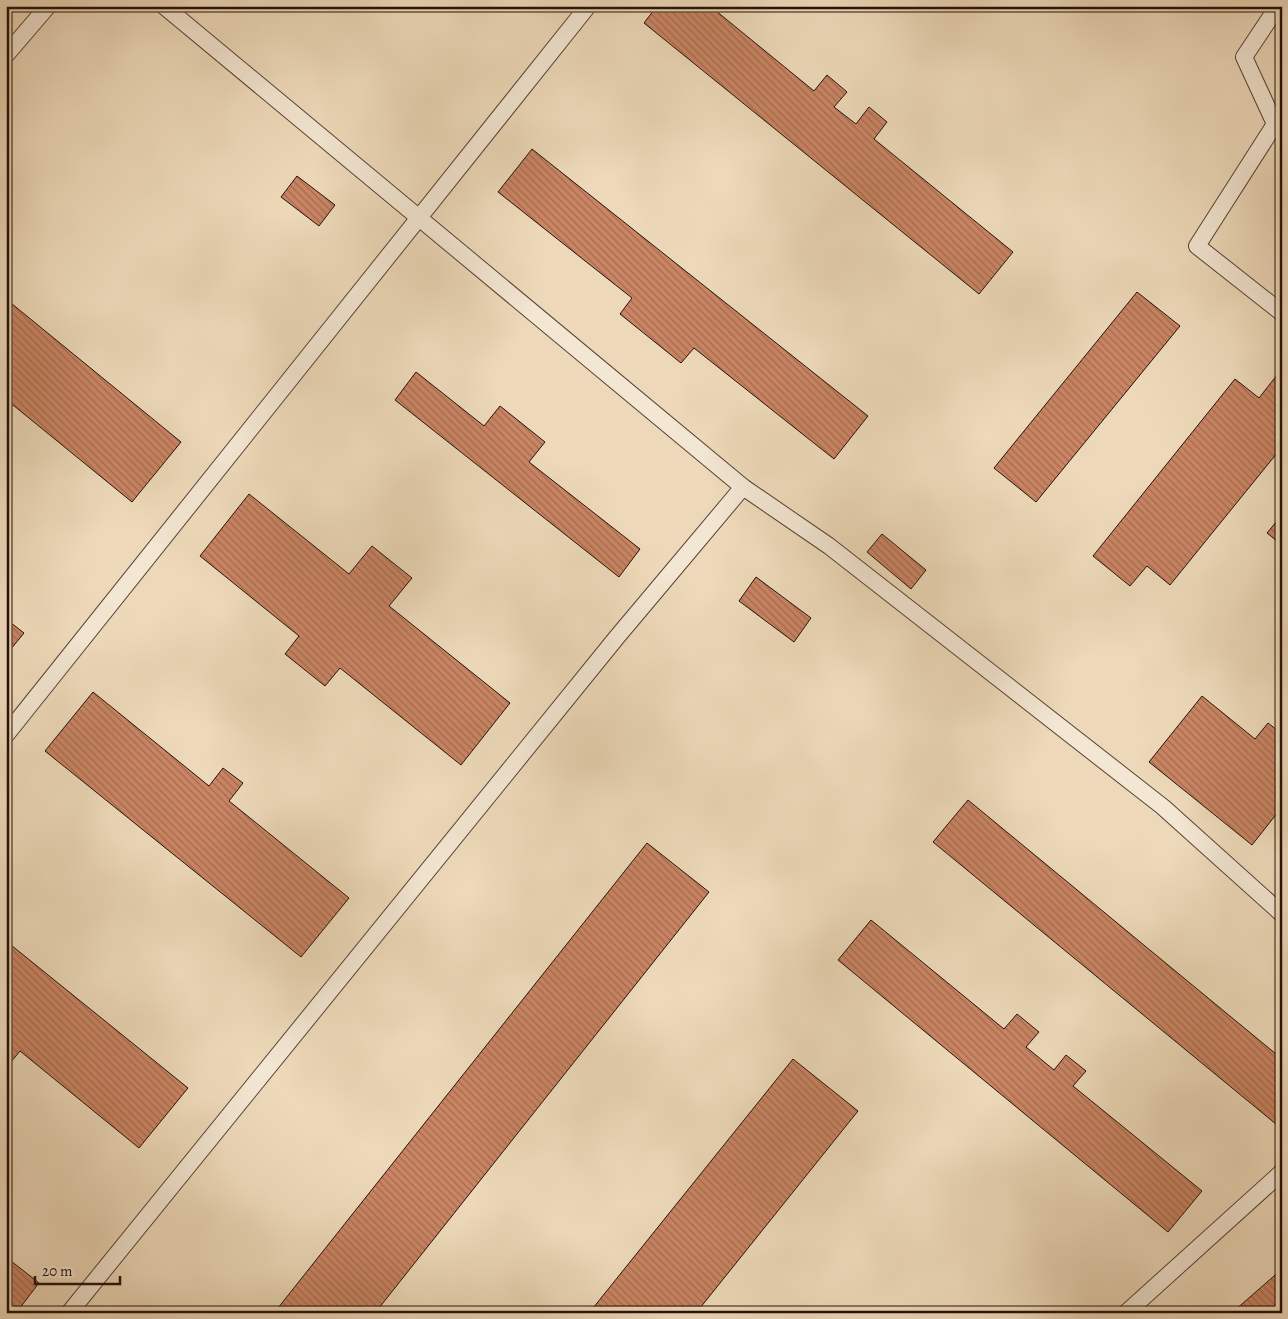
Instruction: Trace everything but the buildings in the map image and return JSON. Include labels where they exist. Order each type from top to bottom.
[{"type":"lane","points":[[6,55],[48,6]]},
{"type":"lane","points":[[164,6],[743,487],[829,546],[1163,807],[1282,914]]},
{"type":"lane","points":[[6,735],[588,6]]},
{"type":"lane","points":[[1278,6],[1244,57],[1278,127],[1197,246],[1282,313]]},
{"type":"lane","points":[[69,1313],[611,645],[743,487]]},
{"type":"lane","points":[[1126,1313],[1282,1172]]}]
